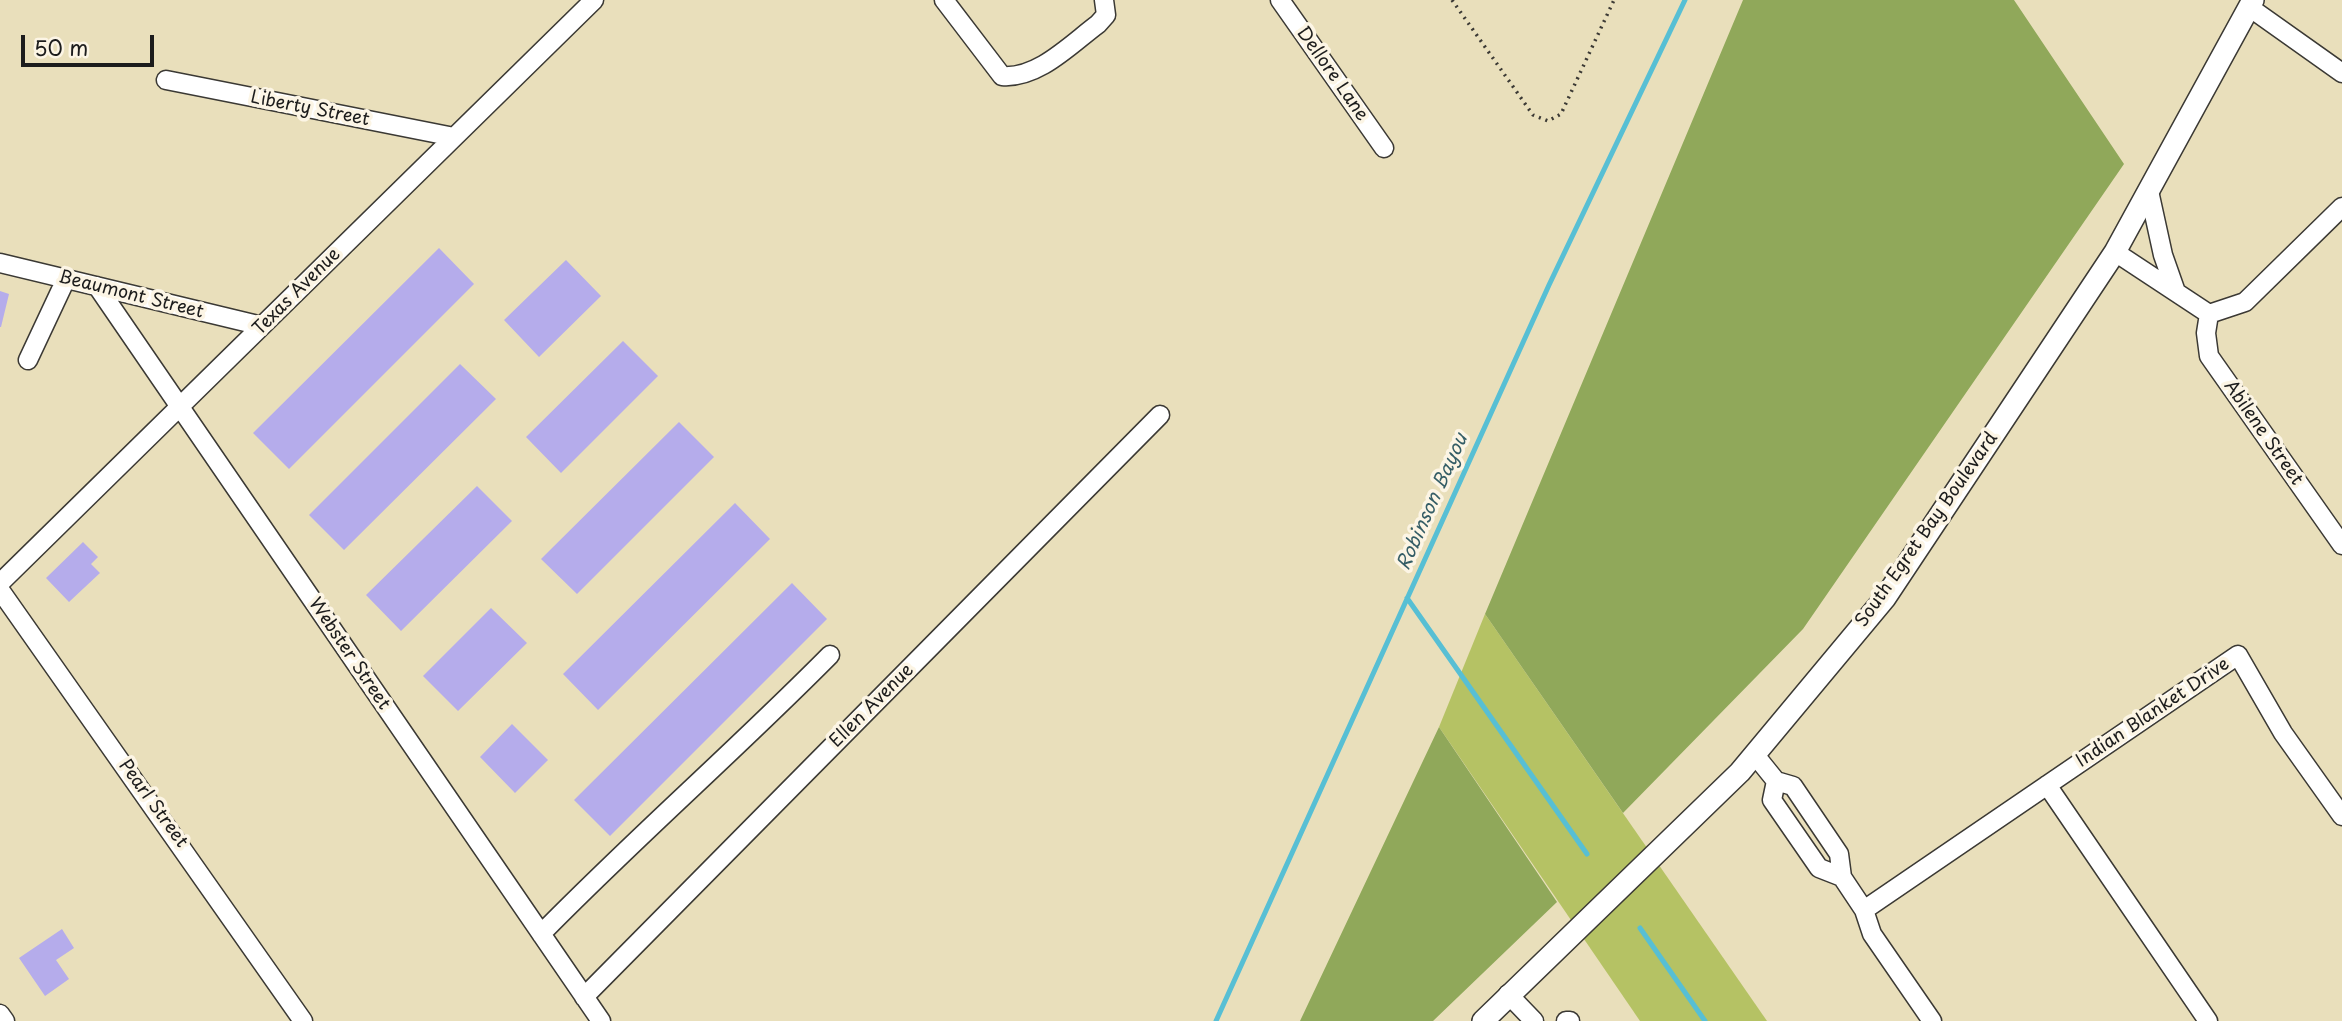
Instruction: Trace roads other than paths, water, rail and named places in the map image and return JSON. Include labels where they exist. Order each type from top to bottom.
[{"type":"main road","name":"South Egret Bay Boulevard","points":[[1483,1021],[1755,755],[1885,598],[2115,251],[2251,4]]},
{"type":"street","name":"Texas Avenue","points":[[0,583],[594,0]]},
{"type":"street","points":[[944,0],[989,62],[1002,76],[1015,77],[1030,73],[1098,24],[1106,15],[1104,0]]},
{"type":"street","name":"Dellore Lane","points":[[1280,0],[1384,148]]},
{"type":"street","points":[[2251,4],[2342,73]]},
{"type":"street","name":"Liberty Street","points":[[166,80],[454,137]]},
{"type":"street","points":[[2149,191],[2163,255],[2176,292]]},
{"type":"street","points":[[2115,251],[2209,314],[2245,302],[2342,207]]},
{"type":"street","name":"Beaumont Street","points":[[0,263],[262,327]]},
{"type":"street","points":[[28,360],[66,279]]},
{"type":"street","name":"Webster Street","points":[[97,286],[601,1021]]},
{"type":"street","name":"Abilene Street","points":[[2209,314],[2206,333],[2209,356],[2342,545]]},
{"type":"street","name":"Ellen Avenue","points":[[584,997],[1160,415]]},
{"type":"street","name":"Pearl Street","points":[[0,590],[303,1021]]},
{"type":"street","points":[[541,934],[611,862],[773,713],[830,655]]},
{"type":"street","name":"Indian Blanket Drive","points":[[1864,910],[2238,655],[2283,733],[2342,816]]},
{"type":"street","points":[[1755,755],[1776,780],[1793,786],[1839,854],[1842,877],[1864,910],[1872,934],[1932,1021]]},
{"type":"street","points":[[1776,780],[1772,800],[1819,868],[1842,877]]},
{"type":"street","points":[[2047,785],[2208,1021]]},
{"type":"street","points":[[1508,994],[1534,1021]]},
{"type":"street","points":[[0,1014],[5,1021]]},
{"type":"waterway","name":"Robinson Bayou","points":[[1216,1021],[1549,285],[1685,0]]},
{"type":"waterway","points":[[1407,598],[1587,854]]},
{"type":"waterway","points":[[1640,928],[1705,1021]]}]
